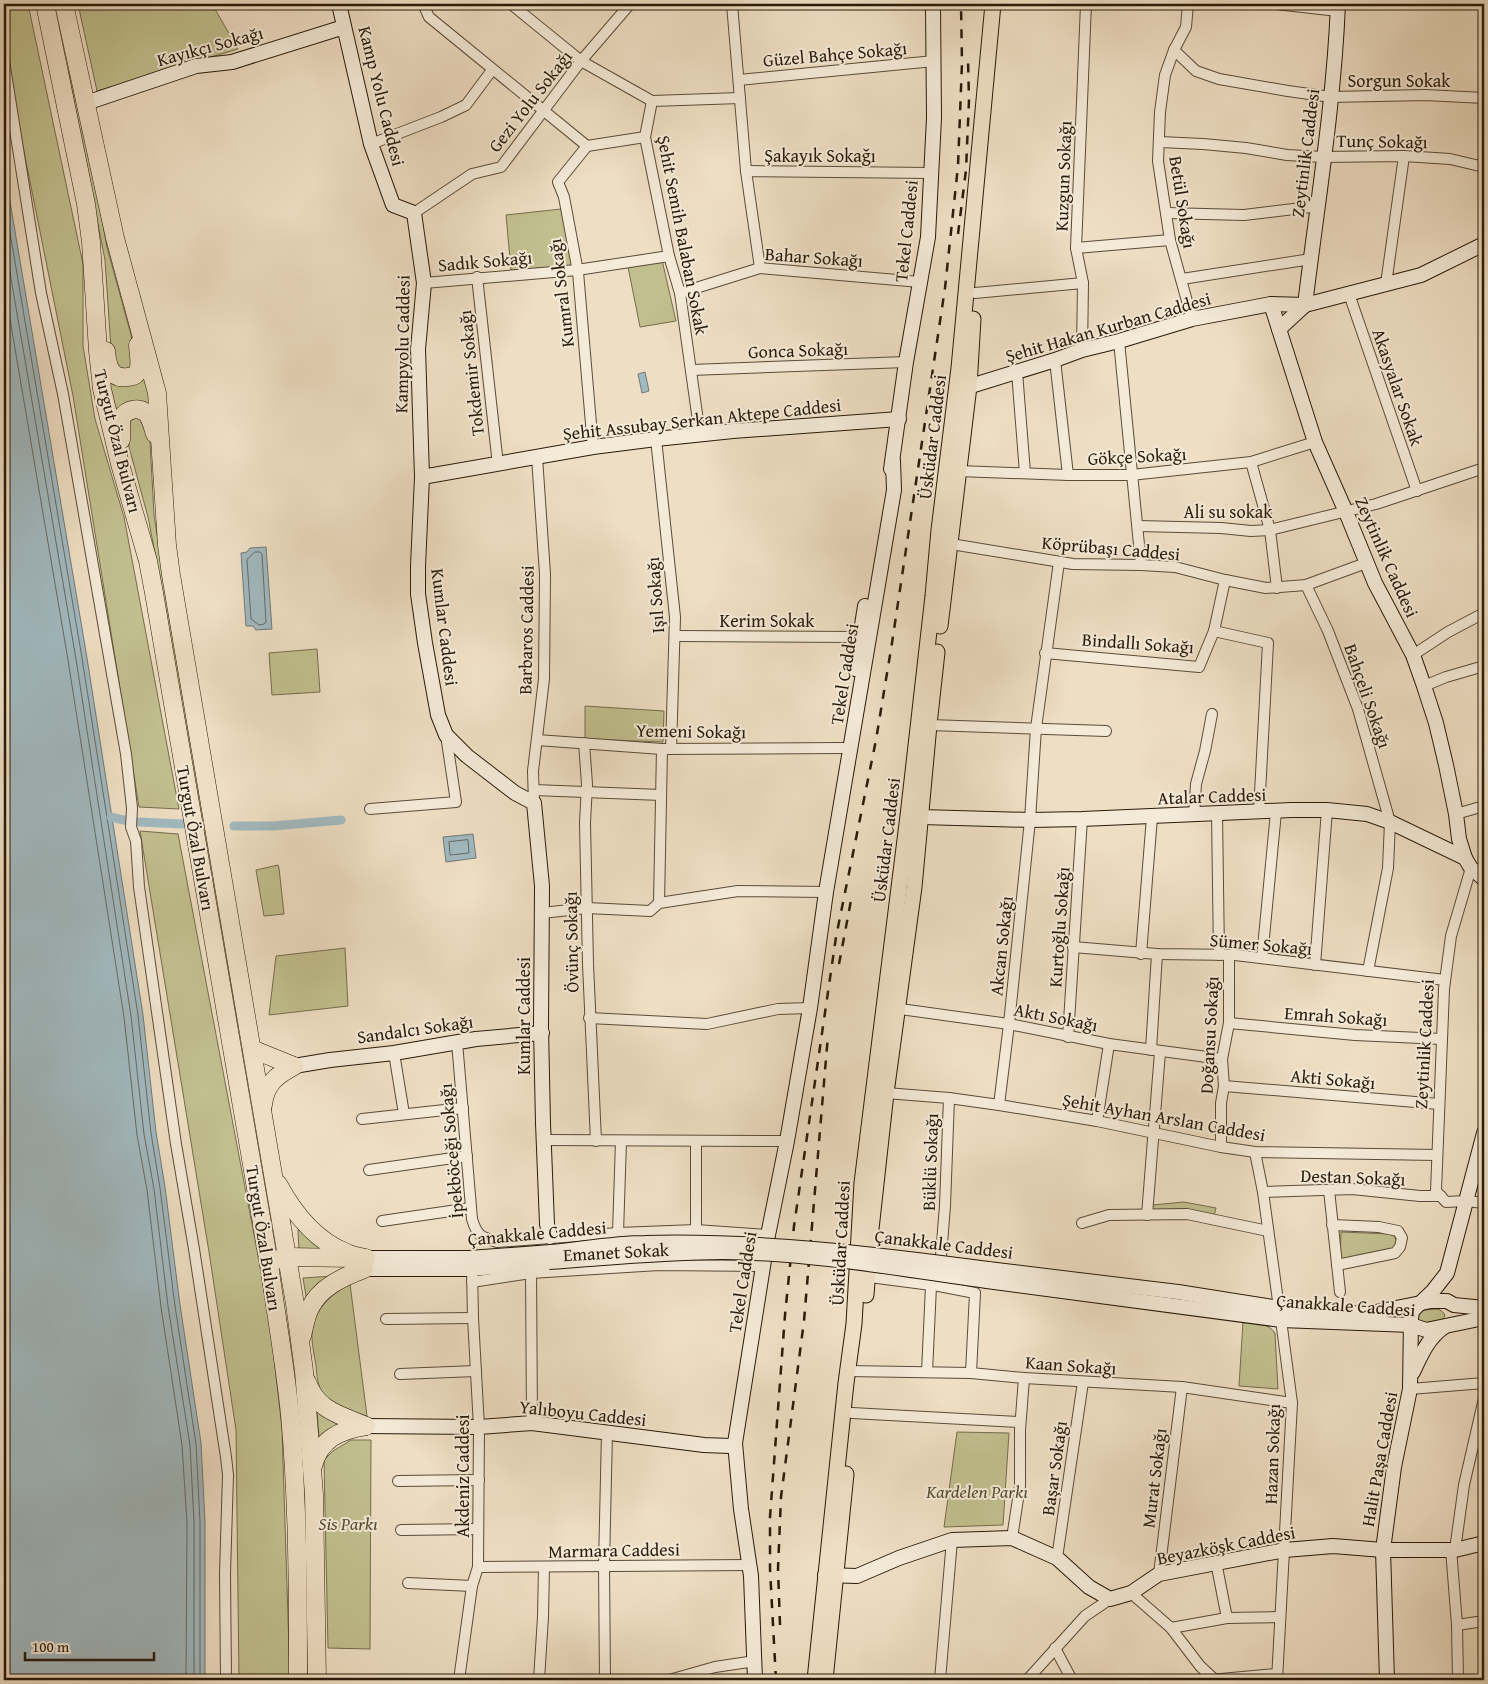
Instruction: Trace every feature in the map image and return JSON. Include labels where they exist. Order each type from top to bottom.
[{"type":"highway","name":"Turgut Özal Bulvarı","points":[[45,4],[86,204],[91,242],[102,390],[120,464],[140,530],[154,593],[269,1264],[285,1375],[293,1456],[297,1551],[298,1680]]},
{"type":"highway","name":"Turgut Özal Bulvarı","points":[[64,4],[115,238],[156,393],[171,575],[300,1343],[312,1469],[317,1604],[317,1680]]},
{"type":"highway","points":[[93,282],[100,303],[107,363],[110,370],[116,376],[123,378],[137,373],[139,357],[137,318]]},
{"type":"highway","points":[[120,464],[120,421],[129,410],[138,409],[147,415],[161,454]]},
{"type":"highway","points":[[252,1049],[294,1066]]},
{"type":"highway","points":[[262,1111],[263,1099],[277,1075],[294,1066]]},
{"type":"highway","points":[[273,1174],[285,1197],[303,1222],[325,1241],[365,1264]]},
{"type":"highway","points":[[269,1264],[276,1268],[288,1264],[365,1264]]},
{"type":"highway","points":[[300,1343],[310,1308],[317,1298],[327,1287],[365,1264]]},
{"type":"highway","points":[[304,1371],[311,1393],[316,1400],[329,1411],[366,1426]]},
{"type":"highway","points":[[312,1469],[316,1454],[322,1446],[349,1429],[366,1426]]},
{"type":"main road","name":"Üsküdar Caddesi","points":[[915,817],[920,702],[933,596],[958,471],[993,4]]},
{"type":"main road","name":"Üsküdar Caddesi","points":[[862,1276],[862,1183],[892,1007],[915,817],[929,725],[944,543],[975,293],[1003,4]]},
{"type":"main road","name":"Üsküdar Caddesi","points":[[825,1680],[831,1575],[862,1276],[871,1229],[886,1093],[892,1007]]},
{"type":"main road","name":"Üsküdar Caddesi","points":[[815,1680],[852,1413],[852,1371]]},
{"type":"street","name":"Kamp Yolu Caddesi","points":[[339,4],[371,144],[393,205],[414,213]]},
{"type":"street","points":[[423,4],[429,17],[586,146],[646,136]]},
{"type":"street","points":[[511,4],[581,62],[652,101],[740,98]]},
{"type":"street","name":"Gezi Yolu Sokağı","points":[[414,213],[472,174],[501,167],[543,110],[630,4]]},
{"type":"street","points":[[732,4],[746,171]]},
{"type":"street","name":"Tekel Caddesi","points":[[755,1680],[749,1565],[741,1509],[735,1444],[768,1235],[787,1141],[810,1008],[837,792],[859,637],[893,460],[906,362],[928,236],[934,118],[933,4]]},
{"type":"street","name":"Kuzgun Sokağı","points":[[1082,350],[1083,283],[1076,248],[1086,4]]},
{"type":"street","name":"Betül Sokağı","points":[[1188,4],[1186,27],[1174,50],[1165,75],[1160,112],[1158,161],[1170,240],[1192,319]]},
{"type":"street","points":[[1276,4],[1338,7]]},
{"type":"street","name":"Zeytinlik Caddesi","points":[[1305,305],[1319,206],[1338,7]]},
{"type":"street","name":"Kayıkçı Sokağı","points":[[86,103],[196,66],[232,62],[344,27]]},
{"type":"street","name":"Sorgun Sokak","points":[[1174,50],[1196,71],[1219,79],[1331,96],[1425,95],[1484,98]]},
{"type":"street","points":[[4,61],[41,293],[64,402],[126,754],[132,808],[131,827],[136,841],[138,887],[176,1144],[226,1457],[228,1475],[225,1573],[226,1680]]},
{"type":"street","name":"Güzel Bahçe Sokağı","points":[[739,80],[934,61]]},
{"type":"street","points":[[371,144],[441,117],[466,105],[492,70]]},
{"type":"street","name":"Şehit Semih Balaban Sokak","points":[[652,101],[646,136],[669,256],[680,293],[700,435]]},
{"type":"street","name":"Tunç Sokağı","points":[[1160,142],[1246,148],[1287,155],[1324,157],[1404,156],[1450,160],[1484,167]]},
{"type":"street","name":"Kumral Sokağı","points":[[586,146],[558,182],[564,197],[577,270],[593,447]]},
{"type":"street","points":[[1386,284],[1404,156]]},
{"type":"street","name":"Şakayık Sokağı","points":[[760,268],[746,171],[931,172]]},
{"type":"street","points":[[1166,214],[1244,215],[1319,206]]},
{"type":"street","name":"Kampyolu Caddesi","points":[[414,213],[424,283],[418,349],[422,477]]},
{"type":"street","points":[[1076,248],[1170,240]]},
{"type":"street","points":[[1280,328],[1305,305],[1421,275],[1484,244]]},
{"type":"street","name":"Sadık Sokağı","points":[[424,283],[577,270],[669,256]]},
{"type":"street","points":[[1182,279],[1311,259]]},
{"type":"street","name":"Bahar Sokağı","points":[[680,293],[760,268],[920,282]]},
{"type":"street","name":"Tokdemir Sokağı","points":[[477,278],[498,465]]},
{"type":"street","points":[[975,293],[1083,283]]},
{"type":"street","name":"Akasyalar Sokak","points":[[1349,294],[1417,491]]},
{"type":"street","name":"Şehit Hakan Kurban Caddesi","points":[[963,388],[1056,360],[1082,350],[1192,319],[1271,304],[1305,305]]},
{"type":"street","name":"Zeytinlik Caddesi","points":[[1271,304],[1315,442],[1346,512],[1374,584],[1413,655],[1424,686],[1436,723],[1456,814],[1459,839],[1468,863],[1451,936],[1445,980],[1436,1190],[1441,1196]]},
{"type":"street","points":[[1119,341],[1141,565]]},
{"type":"street","points":[[1056,360],[1068,475]]},
{"type":"street","name":"Gonca Sokağı","points":[[691,370],[906,362]]},
{"type":"street","points":[[1017,372],[1025,474]]},
{"type":"street","name":"Şehit Assubay Serkan Aktepe Caddesi","points":[[422,477],[593,447],[656,439],[899,419]]},
{"type":"street","name":"Işıl Sokağı","points":[[656,439],[675,617],[661,795],[659,903]]},
{"type":"street","name":"Gökçe Sokağı","points":[[958,471],[1133,475],[1251,462],[1315,442]]},
{"type":"street","name":"Barbaros Caddesi","points":[[532,797],[533,772],[544,679],[545,574],[537,457]]},
{"type":"street","name":"Tekel Caddesi","points":[[826,892],[894,490],[893,460]]},
{"type":"street","points":[[1251,462],[1270,530],[1277,588]]},
{"type":"street","name":"Ali su sokak","points":[[1138,526],[1221,528],[1251,531],[1270,530],[1376,504],[1484,468]]},
{"type":"street","name":"Kumlar Caddesi","points":[[422,477],[418,594],[424,643],[438,715],[446,735],[467,756],[515,793],[532,797],[542,886],[544,1140],[547,1224],[550,1237]]},
{"type":"street","name":"Köprübaşı Caddesi","points":[[944,543],[1073,564],[1175,567],[1254,586],[1277,588],[1306,585],[1366,563]]},
{"type":"street","name":"Akcan Sokağı","points":[[999,1105],[1030,820],[1036,728],[1059,562]]},
{"type":"street","name":"Bindallı Sokağı","points":[[1045,653],[1199,667],[1214,631],[1225,580]]},
{"type":"street","name":"Bahçeli Sokağı","points":[[1306,585],[1328,631],[1358,709],[1390,822],[1388,868],[1368,971]]},
{"type":"street","points":[[1413,655],[1448,632],[1484,613]]},
{"type":"street","points":[[1214,631],[1268,643],[1259,812]]},
{"type":"street","name":"Kerim Sokak","points":[[675,636],[859,637]]},
{"type":"street","points":[[1424,686],[1446,677],[1484,666]]},
{"type":"street","points":[[1194,815],[1196,784],[1206,751],[1212,714]]},
{"type":"street","points":[[929,725],[1106,731]]},
{"type":"street","points":[[370,809],[456,802],[446,735]]},
{"type":"street","name":"Yemeni Sokağı","points":[[537,740],[666,749],[844,748]]},
{"type":"street","name":"Övünç Sokağı","points":[[584,743],[587,792],[585,823],[589,1018],[596,1141]]},
{"type":"street","points":[[532,797],[587,792],[661,795]]},
{"type":"street","points":[[1456,814],[1484,806]]},
{"type":"street","name":"Atalar Caddesi","points":[[915,817],[1030,820],[1152,817],[1291,810],[1327,810],[1367,814],[1390,822],[1468,863],[1484,880]]},
{"type":"street","points":[[1315,965],[1327,810]]},
{"type":"street","points":[[1262,958],[1276,812]]},
{"type":"street","name":"Doğansu Sokağı","points":[[1217,814],[1229,1023],[1222,1059],[1224,1086],[1221,1103],[1221,1147]]},
{"type":"street","points":[[1140,954],[1152,817]]},
{"type":"street","name":"Kurtoğlu Sokağı","points":[[1068,1037],[1082,819]]},
{"type":"street","points":[[542,913],[587,908],[650,911],[659,903],[738,891],[826,892]]},
{"type":"street","name":"Sümer Sokağı","points":[[1073,947],[1140,954],[1224,955],[1262,958],[1445,980]]},
{"type":"street","points":[[1147,1214],[1152,1132],[1157,954]]},
{"type":"street","name":"Aktı Sokağı","points":[[892,1007],[1009,1024],[1109,1044],[1222,1059]]},
{"type":"street","points":[[589,1018],[707,1024],[778,1009],[810,1008]]},
{"type":"street","name":"Emrah Sokağı","points":[[1229,1023],[1355,1034],[1442,1039]]},
{"type":"street","name":"Sandalcı Sokağı","points":[[294,1066],[394,1053],[457,1042],[542,1033]]},
{"type":"street","name":"İpekböceği Sokağı","points":[[457,1042],[472,1219],[476,1231],[482,1238],[497,1242],[550,1237],[696,1230],[768,1235]]},
{"type":"street","points":[[1097,1121],[1109,1044]]},
{"type":"street","points":[[394,1053],[404,1114]]},
{"type":"street","name":"Akti Sokağı","points":[[1224,1086],[1439,1104]]},
{"type":"street","name":"Şehit Ayhan Arslan Caddesi","points":[[886,1093],[949,1098],[999,1105],[1097,1121],[1221,1147],[1255,1152],[1437,1155]]},
{"type":"street","name":"Büklü Sokağı","points":[[927,1372],[945,1206],[949,1098]]},
{"type":"street","points":[[362,1119],[463,1108]]},
{"type":"street","points":[[1411,1382],[1426,1346],[1442,1328],[1456,1318],[1449,1292],[1447,1273],[1484,1133]]},
{"type":"street","points":[[544,1140],[787,1141]]},
{"type":"street","points":[[618,1233],[621,1141]]},
{"type":"street","points":[[696,1141],[696,1230]]},
{"type":"street","name":"Hazan Sokağı","points":[[1255,1152],[1263,1192],[1292,1403],[1285,1550],[1276,1677]]},
{"type":"street","points":[[369,1170],[467,1156]]},
{"type":"street","name":"Destan Sokağı","points":[[1263,1192],[1352,1189],[1420,1196],[1441,1196]]},
{"type":"street","points":[[1329,1190],[1340,1292]]},
{"type":"street","points":[[1441,1196],[1446,1202],[1466,1200],[1484,1203]]},
{"type":"street","points":[[382,1221],[471,1208]]},
{"type":"street","points":[[1082,1223],[1109,1215],[1187,1214],[1268,1231]]},
{"type":"street","points":[[1332,1225],[1379,1227],[1398,1231],[1402,1238],[1400,1247],[1395,1254],[1336,1265]]},
{"type":"street","name":"Çanakkale Caddesi","points":[[365,1264],[469,1258],[550,1257],[643,1243],[718,1243],[806,1247],[894,1256],[988,1275],[1178,1292],[1280,1314],[1411,1325],[1426,1330],[1484,1318]]},
{"type":"street","points":[[365,1264],[472,1276],[531,1268],[550,1257]]},
{"type":"street","name":"Emanet Sokak","points":[[531,1268],[659,1265],[763,1266]]},
{"type":"street","points":[[531,1268],[532,1423]]},
{"type":"street","points":[[1411,1382],[1412,1311],[1433,1291],[1447,1273]]},
{"type":"street","name":"Akdeniz Caddesi","points":[[459,1680],[472,1586],[478,1567],[479,1427],[472,1318],[472,1276]]},
{"type":"street","points":[[862,1276],[975,1293],[971,1374]]},
{"type":"street","name":"Çanakkale Caddesi","points":[[1280,1314],[1366,1314],[1431,1301],[1447,1301],[1454,1305],[1484,1308]]},
{"type":"street","points":[[386,1319],[472,1318]]},
{"type":"street","points":[[400,1374],[476,1371]]},
{"type":"street","name":"Kaan Sokağı","points":[[852,1371],[971,1374],[1182,1387],[1292,1403]]},
{"type":"street","points":[[1012,1538],[1020,1486],[1020,1422],[1024,1378]]},
{"type":"street","name":"Başar Sokağı","points":[[1057,1558],[1083,1382]]},
{"type":"street","points":[[1411,1382],[1484,1383]]},
{"type":"street","name":"Halit Paşa Caddesi","points":[[1387,1680],[1383,1550],[1394,1467],[1411,1382]]},
{"type":"street","name":"Murat Sokağı","points":[[1159,1574],[1182,1387]]},
{"type":"street","points":[[1458,1680],[1453,1549],[1464,1484],[1484,1398]]},
{"type":"street","points":[[852,1413],[1020,1422]]},
{"type":"street","name":"Yalıboyu Caddesi","points":[[366,1426],[479,1427],[532,1423],[704,1445],[730,1446],[735,1444]]},
{"type":"street","points":[[605,1680],[604,1565],[607,1432]]},
{"type":"street","points":[[398,1481],[479,1480]]},
{"type":"street","points":[[401,1530],[478,1529]]},
{"type":"street","points":[[831,1575],[857,1576],[899,1558],[952,1540],[1012,1538],[1057,1558],[1089,1587],[1110,1599],[1085,1616],[1027,1680]]},
{"type":"street","points":[[940,1680],[952,1540]]},
{"type":"street","name":"Beyazköşk Caddesi","points":[[1110,1599],[1131,1593],[1159,1574],[1285,1550],[1333,1546],[1383,1550],[1453,1549],[1484,1543]]},
{"type":"street","points":[[1216,1562],[1227,1618]]},
{"type":"street","name":"Marmara Caddesi","points":[[478,1567],[749,1565]]},
{"type":"street","points":[[539,1680],[544,1567]]},
{"type":"street","points":[[408,1584],[472,1586]]},
{"type":"street","points":[[1131,1593],[1171,1628],[1213,1680],[1276,1677]]},
{"type":"street","points":[[1171,1628],[1227,1618],[1280,1617]]},
{"type":"street","points":[[1457,1625],[1484,1621]]},
{"type":"street","points":[[1055,1648],[1072,1680]]},
{"type":"street","points":[[669,1680],[715,1667],[755,1661]]},
{"type":"green space","points":[[4,4],[28,4],[83,264],[83,346],[95,419],[124,517],[179,809],[139,807],[73,396],[4,52]]},
{"type":"green space","points":[[78,4],[212,4],[238,49],[97,91]]},
{"type":"green space","points":[[74,70],[107,247],[137,357],[128,374],[112,363],[105,260],[68,71]]},
{"type":"green space","points":[[561,209],[573,266],[511,270],[506,215]]},
{"type":"green space","points":[[662,260],[676,321],[640,327],[628,267]]},
{"type":"green space","points":[[144,371],[152,409],[115,416],[108,375]]},
{"type":"green space","points":[[130,414],[149,423],[154,515],[241,1026],[236,1027],[155,553],[148,517],[123,425]]},
{"type":"green space","points":[[317,649],[320,692],[272,695],[269,653]]},
{"type":"green space","points":[[585,706],[664,711],[663,742],[585,739]]},
{"type":"green space","points":[[140,831],[178,834],[269,1314],[282,1429],[290,1680],[239,1680],[236,1430],[209,1252]]},
{"type":"green space","points":[[278,865],[284,914],[264,916],[256,870]]},
{"type":"green space","points":[[345,948],[348,1006],[269,1015],[276,956]]},
{"type":"green space","points":[[1184,1202],[1216,1208],[1214,1216],[1186,1209],[1154,1210],[1151,1207],[1152,1205]]},
{"type":"green space","points":[[298,1230],[300,1230],[333,1252],[299,1251]]},
{"type":"green space","points":[[1341,1232],[1390,1234],[1395,1237],[1396,1248],[1378,1255],[1340,1259]]},
{"type":"green space","points":[[333,1276],[307,1302],[303,1278]]},
{"type":"green space","points":[[350,1284],[367,1416],[340,1407],[326,1397],[318,1382],[313,1346],[312,1331],[318,1313],[332,1296]]},
{"type":"green space","points":[[1437,1309],[1442,1311],[1445,1316],[1439,1321],[1428,1323],[1417,1319],[1416,1315],[1424,1310]]},
{"type":"green space","points":[[1243,1322],[1265,1325],[1275,1333],[1278,1389],[1239,1386]]},
{"type":"green space","points":[[317,1411],[345,1422],[322,1439],[319,1437]]},
{"type":"green space","name":"Kardelen Parkı","points":[[957,1432],[1009,1433],[1003,1525],[944,1527]]},
{"type":"green space","name":"Sis Parkı","points":[[351,1440],[371,1440],[370,1649],[328,1648],[324,1460],[333,1451]]},
{"type":"water","points":[[4,166],[87,658],[143,1015],[156,1132],[201,1443],[205,1522],[205,1680],[4,1680]]},
{"type":"water","points":[[645,372],[649,391],[642,393],[638,374]]},
{"type":"water","points":[[266,547],[272,629],[256,630],[253,626],[246,626],[241,553],[247,552],[250,548]]},
{"type":"water","points":[[473,834],[476,858],[446,862],[443,837]]},
{"type":"waterway","points":[[111,817],[128,821]]},
{"type":"waterway","points":[[234,826],[273,826],[341,820]]},
{"type":"waterway","points":[[139,822],[182,824]]},
{"type":"railway","points":[[776,1680],[770,1569],[770,1517],[785,1315],[794,1226],[836,937],[876,740],[945,288],[958,166],[962,63],[961,4]]},
{"type":"railway","points":[[958,234],[966,170],[969,100],[968,59]]},
{"type":"railway","points":[[839,964],[852,895]]},
{"type":"railway","points":[[780,1625],[778,1569],[781,1497],[804,1321],[828,1035]]}]
